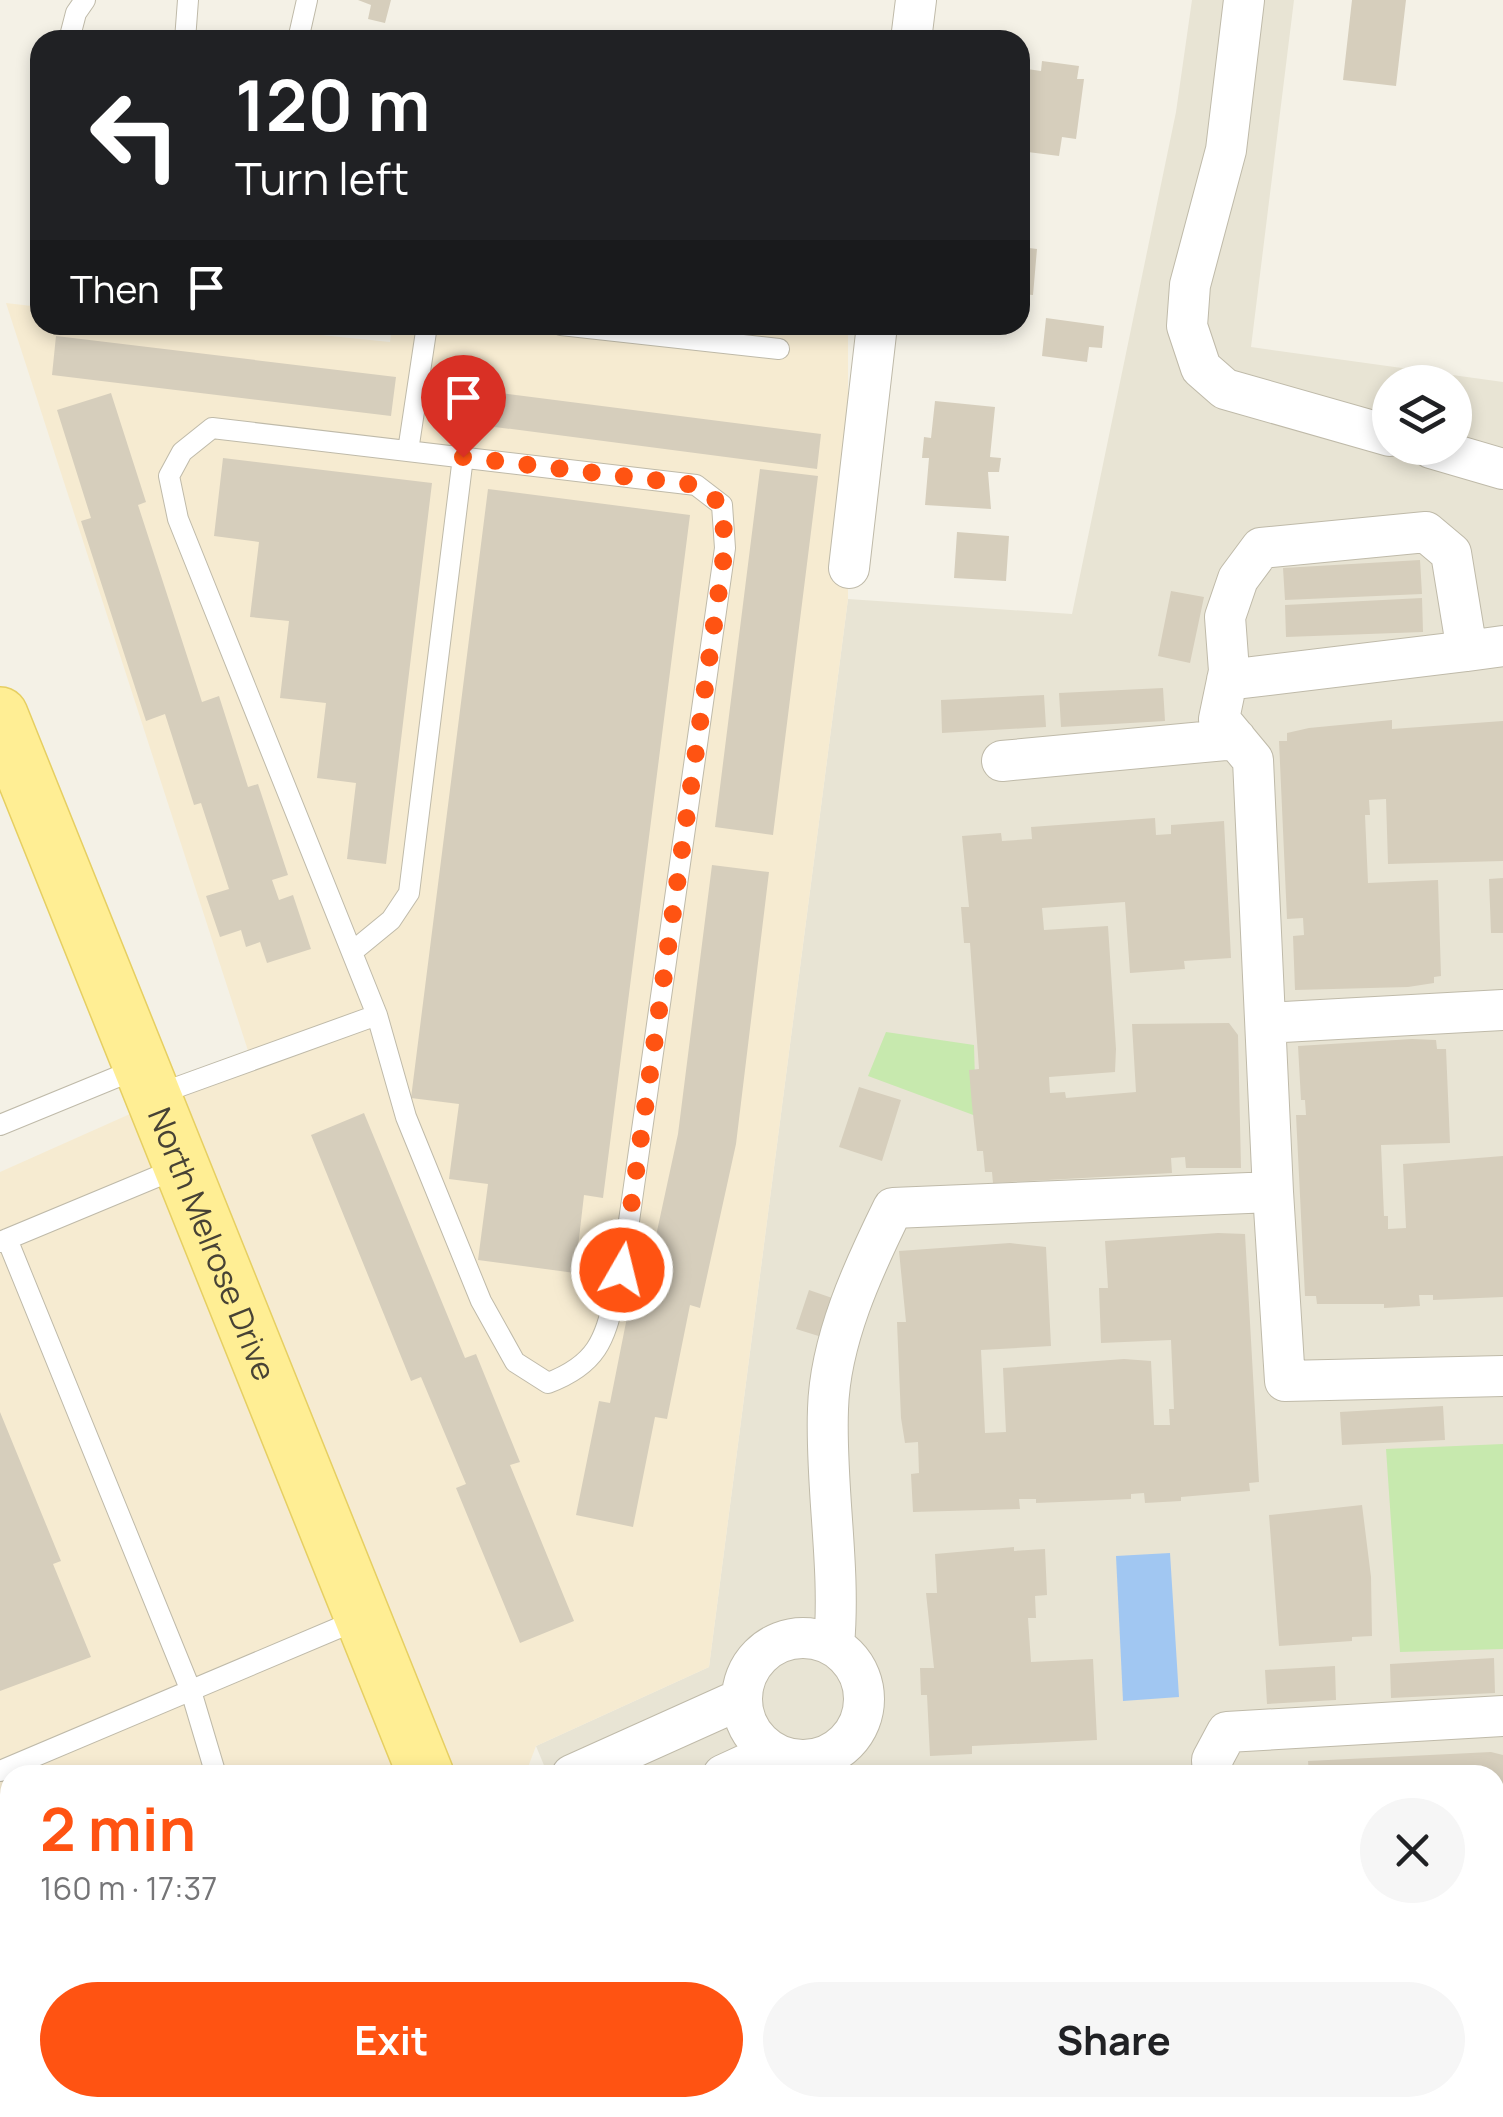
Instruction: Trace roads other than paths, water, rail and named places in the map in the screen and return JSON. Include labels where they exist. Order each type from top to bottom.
[{"type":"main road","name":"North Melrose Drive","points":[[0,714],[422,1765]]},
{"type":"street","points":[[912,30],[916,0]]},
{"type":"street","points":[[1244,0],[1226,150],[1190,285],[1186,326],[1201,368],[1226,389],[1372,431]]},
{"type":"street","points":[[849,568],[876,335]]},
{"type":"street","points":[[1472,460],[1503,469]]},
{"type":"street","points":[[1226,680],[1485,649],[1451,554],[1426,532],[1262,548],[1238,578],[1226,617],[1226,680],[1219,719],[1254,760],[1284,1380],[1503,1376]]},
{"type":"street","points":[[1002,761],[1236,740]]},
{"type":"street","points":[[1266,1023],[1503,1010]]},
{"type":"street","points":[[834,1645],[838,1603],[828,1406],[852,1292],[893,1208],[1273,1192]]},
{"type":"street","points":[[798,1637],[834,1645],[860,1676],[862,1716],[838,1749],[820,1758],[781,1762],[752,1733],[742,1699],[752,1664],[780,1642],[798,1637]]},
{"type":"street","points":[[594,1765],[742,1699]]},
{"type":"street","points":[[1212,1765],[1228,1732],[1503,1716]]},
{"type":"lane","points":[[72,30],[85,0]]},
{"type":"lane","points":[[186,30],[188,0]]},
{"type":"lane","points":[[300,30],[307,0]]},
{"type":"lane","points":[[408,451],[425,335]]},
{"type":"lane","points":[[648,335],[779,350]]},
{"type":"lane","points":[[212,428],[408,451],[696,485],[722,505],[725,548],[622,1270],[601,1342],[580,1370],[548,1383],[515,1362],[481,1301],[406,1117],[377,1015],[178,518],[169,476],[182,452],[212,428]]},
{"type":"lane","points":[[352,952],[391,920],[408,893],[412,878],[463,457]]},
{"type":"lane","points":[[0,1125],[377,1015]]},
{"type":"lane","points":[[180,1167],[4,1240],[191,1690],[213,1765]]},
{"type":"lane","points":[[14,1765],[362,1618]]},
{"type":"water","points":[[1170,1553],[1179,1697],[1123,1701],[1116,1556]]}]
